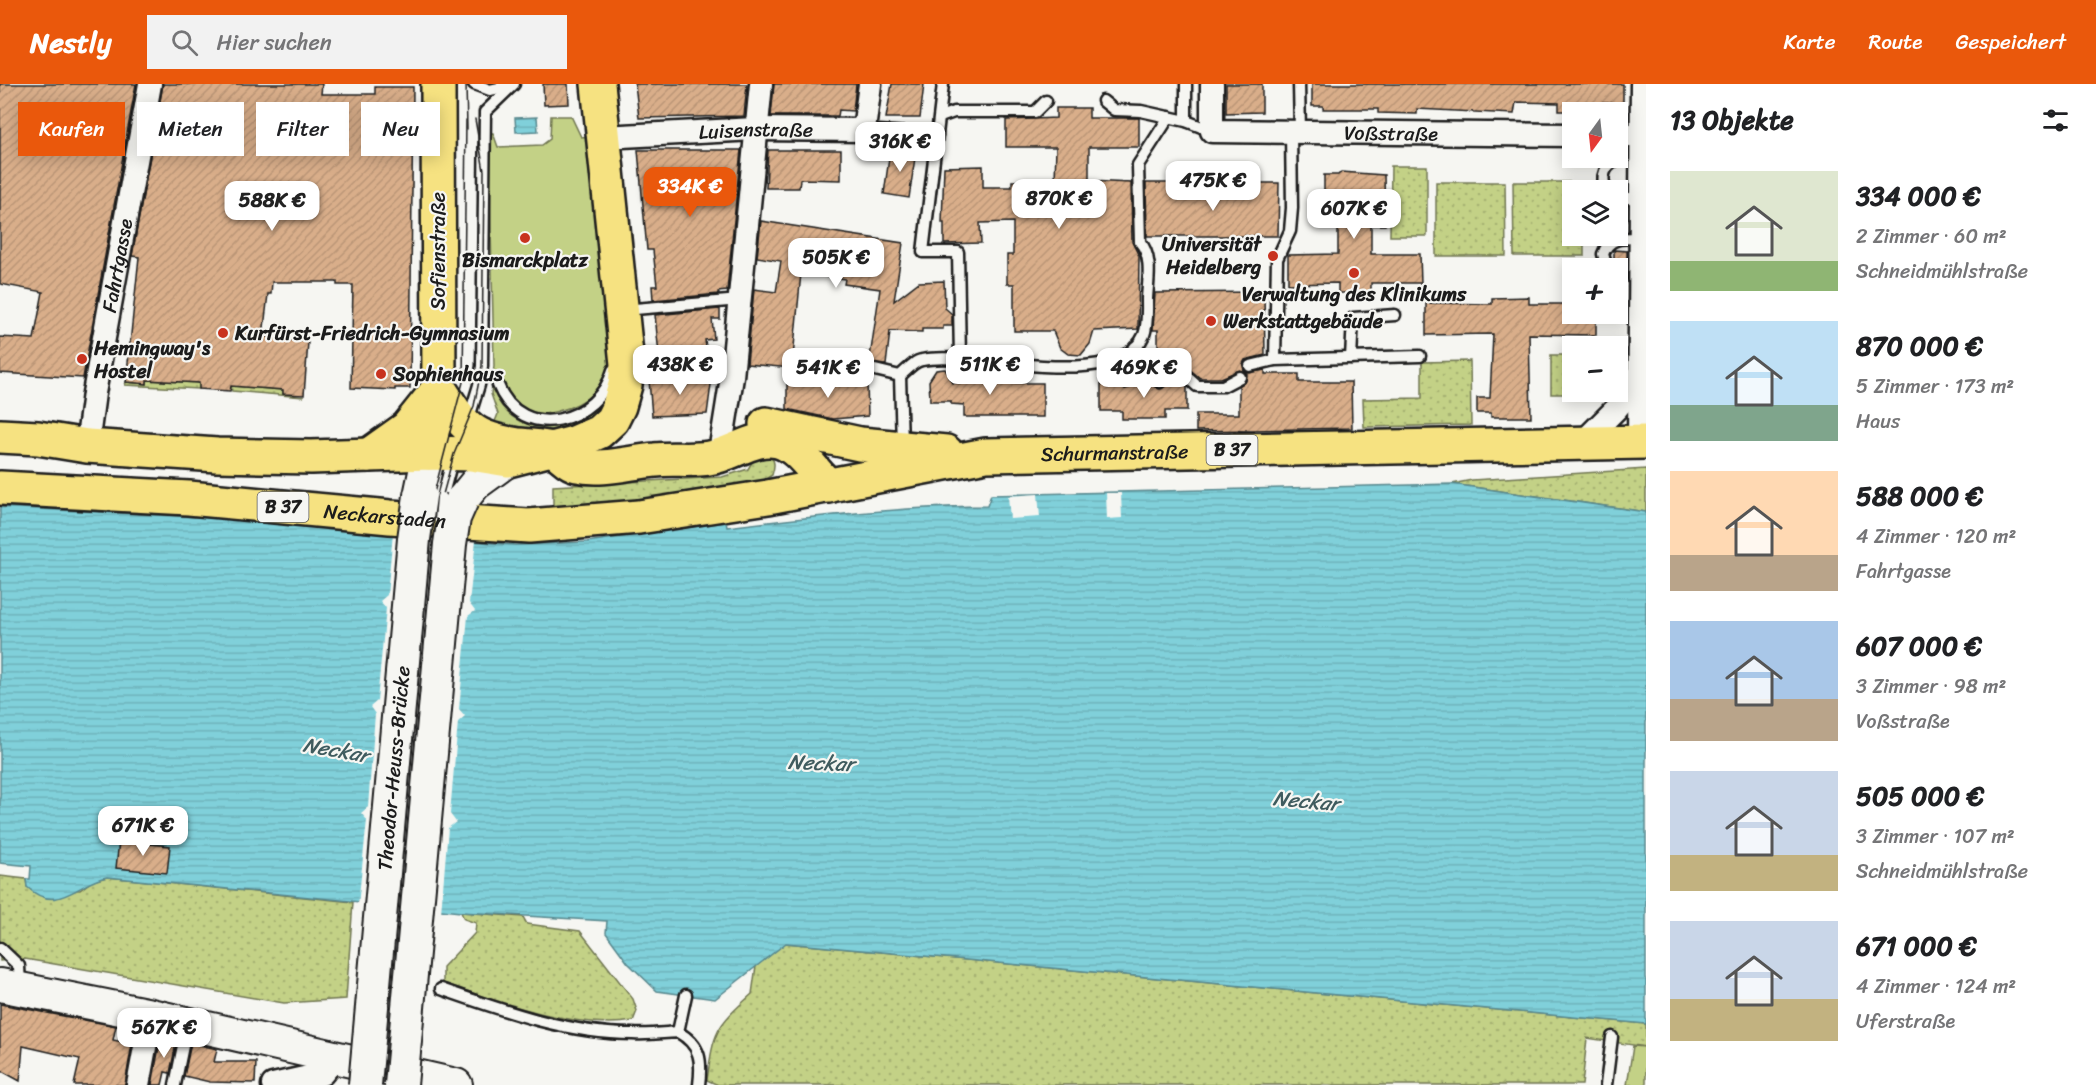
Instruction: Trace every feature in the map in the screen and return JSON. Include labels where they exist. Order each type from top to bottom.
[{"type":"main road","name":"Sofienstraße","points":[[438,84],[439,388],[454,441]]},
{"type":"main road","points":[[442,498],[475,484],[508,460],[590,437],[612,420],[625,386],[626,373],[598,84]]},
{"type":"main road","points":[[369,455],[407,428],[439,388]]},
{"type":"main road","points":[[439,388],[454,441]]},
{"type":"main road","points":[[612,420],[625,443],[655,460]]},
{"type":"main road","points":[[0,436],[38,438],[87,446],[218,455],[310,457],[369,455],[454,441],[487,439],[553,449],[567,462],[586,467],[655,460],[718,442],[761,424],[860,444],[986,455]]},
{"type":"main road","points":[[768,440],[783,456],[786,470],[782,481],[768,497]]},
{"type":"main road","points":[[454,441],[508,460]]},
{"type":"main road","name":"Theodor-Heuss-Brücke","points":[[365,1085],[414,539],[442,498],[454,441]]},
{"type":"main road","points":[[718,442],[728,455],[758,441],[782,442],[792,448],[829,486]]},
{"type":"main road","name":"Schurmanstraße","points":[[768,497],[986,455],[1642,442]]},
{"type":"main road","name":"Neckarstaden","points":[[0,488],[189,498],[390,517],[530,526],[639,517],[768,497]]},
{"type":"main road","name":"Theodor-Heuss-Brücke","points":[[399,1065],[454,518],[442,498]]},
{"type":"main road","points":[[10,987],[151,1015],[329,1066],[456,1085]]},
{"type":"street","name":"Fahrtgasse","points":[[87,446],[96,382],[150,84]]},
{"type":"street","points":[[718,442],[733,368],[760,129],[761,84]]},
{"type":"street","points":[[864,130],[870,84]]},
{"type":"street","points":[[1212,84],[1212,131]]},
{"type":"street","points":[[1642,84],[1644,135],[1639,238],[1643,383],[1642,442]]},
{"type":"street","name":"Luisenstraße","points":[[603,137],[760,129],[864,130]]},
{"type":"street","name":"Voßstraße","points":[[1212,131],[1562,135]]},
{"type":"street","points":[[1628,135],[1644,135]]},
{"type":"street","points":[[1580,445],[1643,383]]},
{"type":"street","points":[[138,1085],[151,1015]]},
{"type":"street","points":[[273,1085],[329,1066]]},
{"type":"lane","points":[[474,84],[490,90],[513,84]]},
{"type":"lane","points":[[454,441],[474,406],[482,366],[485,112],[513,84]]},
{"type":"lane","points":[[944,84],[923,252],[958,252],[960,358]]},
{"type":"lane","points":[[1186,84],[1186,121]]},
{"type":"lane","points":[[1275,360],[1277,259],[1290,231],[1295,132],[1301,86]]},
{"type":"lane","points":[[940,117],[954,112],[1035,112],[1046,101]]},
{"type":"lane","points":[[1104,101],[1114,110],[1141,111],[1169,117],[1212,131]]},
{"type":"lane","points":[[900,376],[919,360],[960,358],[1044,368],[1071,368],[1103,362],[1124,355],[1135,347],[1143,337],[1146,325],[1148,263],[1146,249],[1140,242],[1138,165],[1169,117]]},
{"type":"lane","points":[[864,130],[937,135]]},
{"type":"lane","points":[[1628,198],[1640,199]]},
{"type":"lane","points":[[1604,258],[1603,254],[1609,243],[1621,238],[1639,238]]},
{"type":"lane","points":[[498,385],[503,399],[514,411],[525,418],[550,420],[587,406],[603,392],[611,378],[619,341],[620,310],[740,300]]},
{"type":"lane","points":[[1351,358],[1353,318],[1395,315]]},
{"type":"lane","points":[[1135,347],[1155,364],[1178,369],[1197,386],[1223,386],[1240,377]]},
{"type":"lane","points":[[1124,355],[1125,382]]},
{"type":"lane","points":[[1250,366],[1275,360],[1420,356]]},
{"type":"lane","points":[[1160,382],[1166,367]]},
{"type":"lane","points":[[626,373],[733,368]]},
{"type":"lane","points":[[876,370],[900,376]]},
{"type":"lane","points":[[900,376],[903,448]]},
{"type":"lane","points":[[439,534],[442,498]]},
{"type":"lane","points":[[0,948],[19,966],[10,987]]},
{"type":"lane","points":[[441,989],[487,1005],[583,1029],[632,1035],[678,1032],[698,1049],[701,1064],[699,1085]]},
{"type":"lane","points":[[678,1032],[686,995]]},
{"type":"lane","points":[[176,1085],[187,1024]]},
{"type":"lane","points":[[1606,1085],[1612,1037]]},
{"type":"green space","points":[[551,116],[571,116],[581,137],[590,136],[611,358],[604,378],[593,393],[578,404],[546,414],[534,414],[519,407],[495,388],[498,401],[507,412],[519,421],[533,426],[562,424],[576,418],[601,400],[610,389],[607,405],[592,416],[566,429],[541,432],[494,424],[498,414],[491,394],[494,366],[489,133],[493,133],[498,147],[542,145],[550,139]]},
{"type":"green space","points":[[1391,166],[1427,166],[1427,236],[1390,236]]},
{"type":"green space","points":[[1436,182],[1505,182],[1506,256],[1436,256]]},
{"type":"green space","points":[[1513,182],[1562,182],[1562,246],[1584,246],[1584,256],[1514,256]]},
{"type":"green space","points":[[1551,355],[1562,355],[1562,394],[1551,394]]},
{"type":"green space","points":[[1470,361],[1471,425],[1364,427],[1363,399],[1422,398],[1422,362]]},
{"type":"green space","points":[[147,380],[199,383],[199,389],[125,385],[126,382],[147,384]]},
{"type":"green space","points":[[231,386],[283,390],[283,394],[304,397],[232,391]]},
{"type":"green space","points":[[770,454],[774,462],[774,469],[772,475],[764,480],[634,501],[553,509],[553,486],[722,477],[748,469],[755,457]]},
{"type":"green space","points":[[1646,469],[1646,512],[1452,484],[1472,480]]},
{"type":"green space","points":[[0,876],[26,879],[27,887],[80,890],[92,881],[107,877],[353,902],[346,999],[284,1003],[25,959],[0,961]]},
{"type":"green space","points":[[461,912],[523,917],[527,924],[580,931],[633,999],[637,1011],[633,1021],[611,1023],[563,1018],[512,1006],[443,983],[443,967],[475,933],[476,923],[464,919]]},
{"type":"green space","points":[[785,943],[1646,1024],[1646,1047],[1587,1038],[1582,1085],[718,1085],[707,1080],[718,1031],[730,1014],[752,994],[756,966]]},
{"type":"green space","points":[[1633,1046],[1646,1047],[1646,1085],[1627,1085]]},
{"type":"water","points":[[537,117],[538,131],[516,132],[515,118]]},
{"type":"water","name":"Neckar","points":[[1452,484],[1646,512],[1646,1024],[786,943],[715,999],[657,991],[628,963],[606,933],[607,921],[461,912],[107,877],[67,895],[48,898],[38,895],[27,887],[26,879],[30,879],[31,866],[0,863],[0,507],[215,518],[515,545],[587,542],[726,522],[727,527],[857,513],[987,506],[991,495]]},
{"type":"pier","points":[[1106,493],[1121,493],[1122,518],[1107,519]]},
{"type":"pier","points":[[1038,494],[1040,517],[1010,519],[1008,496]]},
{"type":"pier","points":[[393,533],[476,540],[469,603],[475,611],[468,616],[459,709],[465,716],[458,722],[450,814],[456,822],[448,828],[441,913],[358,905],[367,820],[361,813],[368,807],[375,714],[370,707],[377,701],[386,608],[380,601],[387,595]]},
{"type":"building","points":[[0,84],[136,84],[125,145],[125,102],[18,102],[18,156],[123,156],[83,378],[0,373],[0,337],[34,339],[43,292],[0,284]]},
{"type":"building","points":[[163,84],[322,84],[321,94],[375,94],[375,87],[413,87],[413,102],[361,102],[361,156],[412,156],[410,388],[395,388],[395,390],[351,388],[353,285],[337,285],[337,282],[272,282],[271,294],[268,294],[263,336],[308,342],[304,395],[283,394],[283,390],[231,386],[230,391],[199,389],[199,383],[147,380],[147,384],[126,382],[139,257],[132,256],[150,156],[244,156],[244,102],[160,102]]},
{"type":"building","points":[[543,84],[568,84],[569,104],[544,105]]},
{"type":"building","points":[[635,84],[747,84],[744,116],[639,118]]},
{"type":"building","points":[[774,84],[856,84],[853,111],[839,110],[838,116],[771,116]]},
{"type":"building","points":[[892,84],[924,84],[920,118],[886,118]]},
{"type":"building","points":[[1226,84],[1262,84],[1262,112],[1226,113]]},
{"type":"building","points":[[1312,84],[1623,84],[1623,102],[1562,102],[1562,111],[1559,111],[1559,103],[1516,102],[1514,114],[1417,109],[1417,114],[1378,113],[1378,109],[1323,109],[1323,106],[1312,106]]},
{"type":"building","points":[[1056,108],[1089,108],[1089,118],[1139,118],[1139,147],[1089,147],[1089,181],[1131,183],[1132,242],[1139,256],[1138,329],[1094,331],[1090,344],[1081,355],[1068,354],[1060,348],[1053,331],[1014,331],[1014,284],[1007,284],[1007,255],[1013,255],[1013,222],[980,223],[981,243],[944,244],[944,223],[942,223],[944,167],[983,166],[983,187],[1012,187],[1012,181],[1055,181],[1056,147],[1006,147],[1006,120],[1056,118]]},
{"type":"building","points":[[638,150],[741,150],[727,291],[718,292],[719,294],[653,300],[652,286],[657,286],[653,250],[647,250]]},
{"type":"building","points":[[768,150],[841,150],[841,180],[800,179],[799,188],[766,188]]},
{"type":"building","points":[[890,151],[916,151],[909,198],[884,194]]},
{"type":"building","points":[[1341,172],[1384,175],[1385,225],[1371,225],[1371,254],[1420,254],[1421,283],[1371,283],[1371,293],[1338,293],[1338,283],[1288,284],[1288,255],[1338,254],[1338,225],[1324,225],[1324,175],[1338,175]]},
{"type":"building","points":[[1146,183],[1170,183],[1170,191],[1256,190],[1256,183],[1279,183],[1278,236],[1147,236]]},
{"type":"building","points":[[761,221],[903,243],[894,301],[919,282],[944,281],[945,308],[952,314],[952,326],[943,326],[943,329],[922,329],[922,332],[890,331],[886,365],[869,364],[880,289],[844,284],[845,279],[801,273],[792,368],[747,364],[754,289],[776,292],[781,261],[757,257]]},
{"type":"building","points":[[1614,250],[1627,251],[1627,258],[1614,258]]},
{"type":"building","points":[[1264,292],[1265,355],[1245,360],[1244,371],[1248,373],[1265,370],[1265,374],[1299,374],[1299,382],[1351,382],[1352,428],[1196,431],[1196,414],[1239,414],[1239,386],[1246,381],[1247,374],[1240,370],[1221,378],[1200,378],[1187,367],[1187,350],[1158,350],[1158,330],[1153,330],[1155,293]]},
{"type":"building","points":[[1529,297],[1529,304],[1562,304],[1562,324],[1596,324],[1596,335],[1529,334],[1531,417],[1491,417],[1491,413],[1477,413],[1477,398],[1490,398],[1493,334],[1426,335],[1426,303],[1492,304],[1492,298]]},
{"type":"building","points":[[720,309],[720,319],[712,319],[714,339],[705,340],[708,362],[660,364],[655,315]]},
{"type":"building","points":[[945,369],[953,383],[992,383],[992,369],[1015,371],[1015,383],[1043,383],[1043,417],[964,417],[964,405],[951,404],[951,401],[930,401],[929,381],[936,370]]},
{"type":"building","points":[[712,377],[707,414],[652,416],[649,380]]},
{"type":"building","points":[[841,381],[841,384],[867,383],[868,416],[833,419],[787,409],[787,382]]},
{"type":"building","points":[[1101,382],[1118,382],[1125,389],[1129,388],[1132,382],[1153,382],[1155,387],[1160,389],[1168,382],[1181,382],[1187,387],[1187,411],[1165,411],[1165,419],[1122,419],[1122,411],[1101,411]]},
{"type":"building","points":[[119,841],[170,846],[167,873],[116,868]]},
{"type":"building","points":[[0,1004],[116,1026],[113,1040],[132,1044],[125,1085],[74,1085],[80,1059],[23,1046],[20,1081],[0,1070]]},
{"type":"building","points":[[161,1036],[177,1039],[170,1073],[165,1072],[162,1085],[152,1085]]},
{"type":"building","points":[[191,1043],[217,1049],[214,1062],[256,1062],[255,1083],[210,1082],[184,1076]]},
{"type":"tram line","points":[[466,84],[467,129]]},
{"type":"tram line","points":[[388,1085],[442,498],[454,454],[474,406],[482,366],[484,171],[475,119]]},
{"type":"tram line","points":[[378,1085],[433,497],[463,382],[466,120]]},
{"type":"place","name":"Bismarckplatz","points":[[525,238]]},
{"type":"place","name":"Universität Heidelberg","points":[[1273,256]]},
{"type":"place","name":"Verwaltung des Klinikums","points":[[1354,273]]},
{"type":"place","name":"Werkstattgebäude","points":[[1211,321]]},
{"type":"place","name":"Kurfürst-Friedrich-Gymnasium","points":[[223,333]]},
{"type":"place","name":"Hemingway's Hostel","points":[[82,359]]},
{"type":"place","name":"Sophienhaus","points":[[381,374]]}]
